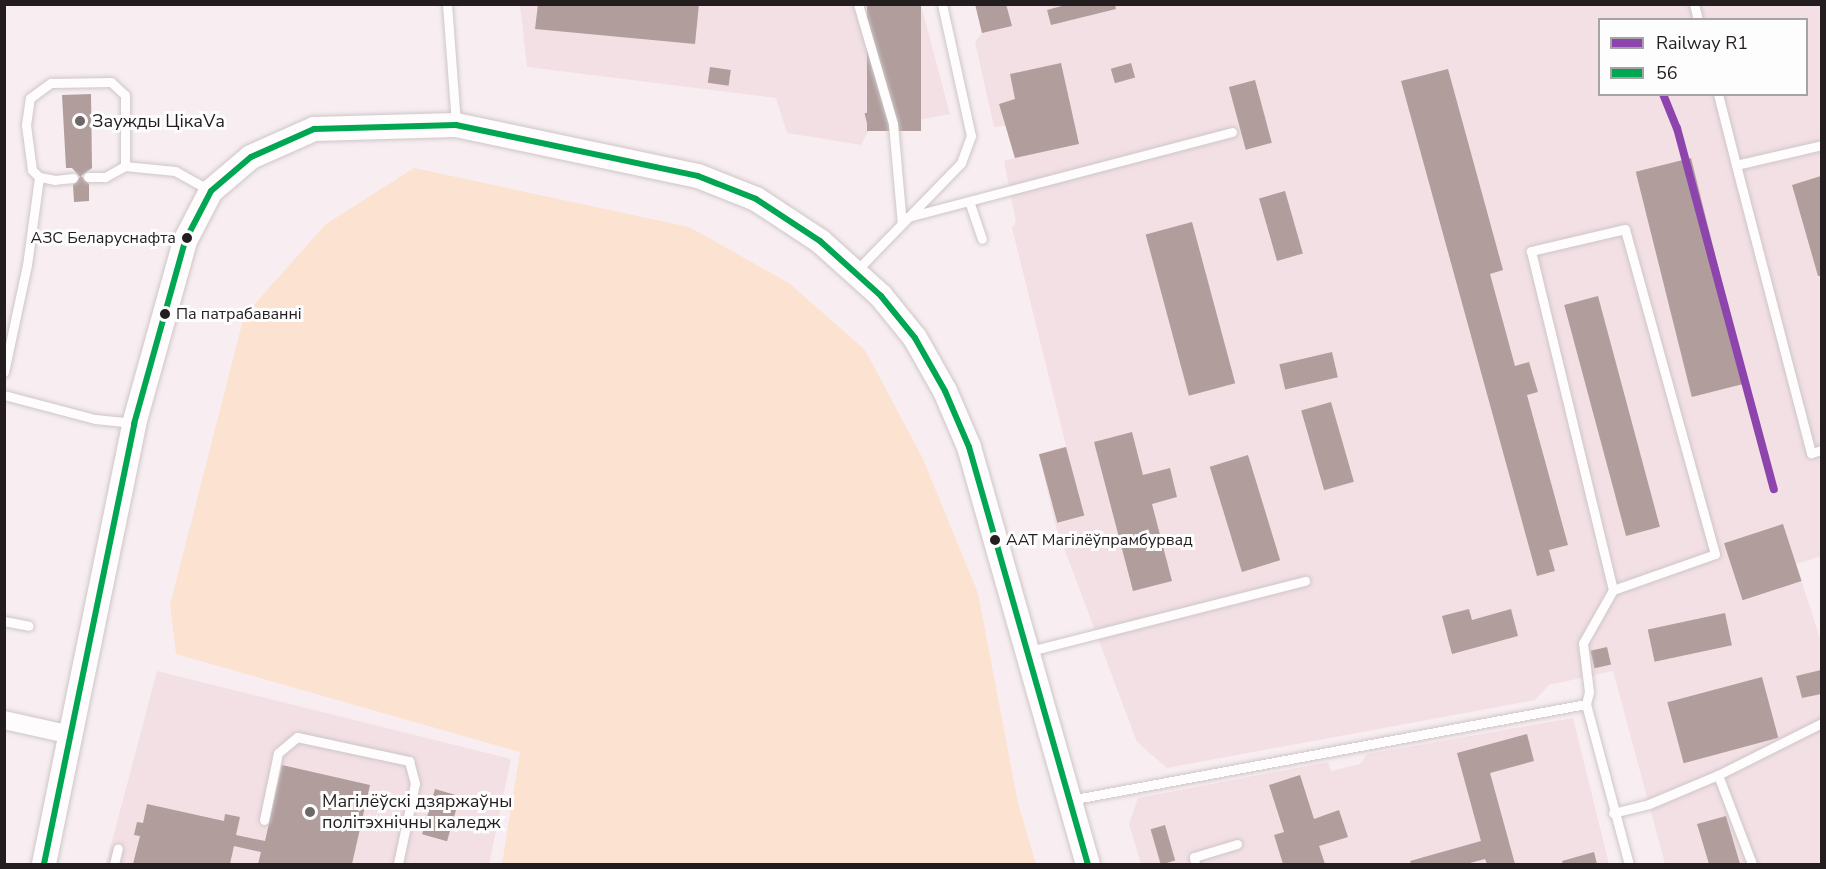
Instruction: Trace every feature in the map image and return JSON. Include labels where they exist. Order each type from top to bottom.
[{"type":"main road","points":[[44,864],[134,423],[185,241],[211,190],[251,157],[314,129],[456,125],[698,176],[756,199],[820,241],[857,270],[915,338],[945,391],[969,447],[1088,864]]},
{"type":"street","points":[[4,720],[71,735]]},
{"type":"lane","points":[[447,4],[456,125]]},
{"type":"lane","points":[[858,4],[893,124],[905,221]]},
{"type":"lane","points":[[857,270],[961,162],[971,136],[942,4]]},
{"type":"lane","points":[[73,178],[39,177],[32,170],[26,126],[30,98],[51,83],[111,82],[124,95],[125,166]]},
{"type":"lane","points":[[1719,96],[1811,453],[1821,450]]},
{"type":"lane","points":[[905,221],[969,201],[1232,132]]},
{"type":"lane","points":[[1736,165],[1821,145]]},
{"type":"lane","points":[[88,177],[105,177],[125,166],[175,171],[211,190]]},
{"type":"lane","points":[[4,372],[39,177]]},
{"type":"lane","points":[[969,201],[982,239]]},
{"type":"lane","points":[[1613,590],[1531,251],[1625,229],[1715,554],[1613,590],[1583,643],[1589,692],[1586,704],[1613,813],[1629,864]]},
{"type":"lane","points":[[4,395],[95,419],[134,423]]},
{"type":"lane","points":[[1027,652],[1305,582]]},
{"type":"lane","points":[[4,621],[29,626]]},
{"type":"lane","points":[[1070,800],[1586,704]]},
{"type":"lane","points":[[1613,813],[1649,804],[1718,775],[1821,723]]},
{"type":"lane","points":[[264,820],[278,753],[297,737],[409,761],[416,783],[398,864]]},
{"type":"lane","points":[[1718,775],[1752,864]]},
{"type":"lane","points":[[1195,864],[1194,857],[1237,844]]},
{"type":"lane","points":[[114,864],[118,848]]},
{"type":"shaded area","points":[[975,4],[1821,5],[1822,556],[1796,564],[1821,641],[1821,864],[1665,864],[1613,671],[1549,685],[1535,700],[1167,768],[1137,742],[1055,524],[1039,454],[1066,446],[1012,228],[1016,222],[1004,161],[1014,158],[1006,126],[994,127],[975,42],[982,33]]},
{"type":"shaded area","points":[[520,5],[921,5],[950,114],[869,130],[861,145],[787,133],[776,98],[527,67]]},
{"type":"shaded area","points":[[414,168],[689,227],[789,283],[865,350],[922,457],[978,593],[1018,803],[1036,864],[502,864],[520,752],[176,654],[170,605],[244,316],[326,224]]},
{"type":"shaded area","name":"Магілёўскі дзяржаўны політэхнічны каледж","points":[[157,671],[511,759],[489,864],[106,864]]},
{"type":"shaded area","points":[[1573,718],[1609,864],[1141,864],[1129,824],[1138,798],[1328,762],[1331,771],[1360,764],[1367,754]]},
{"type":"building","points":[[538,4],[699,4],[695,44],[535,29]]},
{"type":"building","points":[[867,4],[921,4],[921,131],[867,131]]},
{"type":"building","points":[[975,4],[1006,4],[1012,26],[982,33]]},
{"type":"building","points":[[1069,4],[1115,4],[1116,9],[1051,25],[1047,10]]},
{"type":"building","points":[[1061,63],[1079,144],[1015,158],[999,104],[1015,99],[1010,74]]},
{"type":"building","points":[[1131,63],[1135,77],[1115,83],[1111,69]]},
{"type":"building","points":[[710,67],[731,70],[729,86],[708,83]]},
{"type":"building","points":[[1448,69],[1503,270],[1490,274],[1515,366],[1529,362],[1538,392],[1527,395],[1568,545],[1549,550],[1555,571],[1537,576],[1401,81]]},
{"type":"building","points":[[1255,80],[1272,143],[1246,150],[1229,87]]},
{"type":"building","points":[[91,94],[92,168],[81,176],[89,184],[89,201],[74,202],[73,185],[80,177],[72,168],[66,168],[62,95]]},
{"type":"building","points":[[882,109],[886,125],[868,129],[865,113]]},
{"type":"building","points":[[1691,158],[1747,383],[1692,397],[1636,172]]},
{"type":"building","points":[[1821,176],[1821,276],[1818,276],[1792,185]]},
{"type":"building","points":[[1285,191],[1303,253],[1277,261],[1259,198]]},
{"type":"building","points":[[1192,222],[1235,383],[1189,396],[1146,234]]},
{"type":"building","points":[[1598,296],[1660,527],[1626,536],[1564,305]]},
{"type":"building","points":[[1332,352],[1338,377],[1285,389],[1279,364]]},
{"type":"building","points":[[1331,402],[1354,482],[1324,490],[1301,411]]},
{"type":"building","points":[[1132,432],[1143,475],[1170,468],[1177,497],[1152,504],[1172,581],[1133,591],[1094,442]]},
{"type":"building","points":[[1066,447],[1084,516],[1057,523],[1039,454]]},
{"type":"building","points":[[1248,455],[1280,560],[1242,572],[1210,467]]},
{"type":"building","points":[[1783,524],[1802,581],[1743,600],[1724,543]]},
{"type":"building","points":[[1469,609],[1472,620],[1511,609],[1518,636],[1452,654],[1442,616]]},
{"type":"building","points":[[1725,613],[1732,645],[1655,662],[1648,629]]},
{"type":"building","points":[[1607,647],[1611,665],[1594,668],[1590,651]]},
{"type":"building","points":[[1821,670],[1821,694],[1802,698],[1796,676]]},
{"type":"building","points":[[1762,677],[1778,738],[1684,763],[1667,702]]},
{"type":"building","points":[[1527,734],[1534,761],[1490,773],[1515,864],[1487,864],[1485,859],[1466,864],[1411,864],[1410,861],[1481,841],[1457,753]]},
{"type":"building","points":[[282,765],[370,785],[352,864],[258,864],[261,852],[234,846],[230,864],[133,864],[140,836],[134,835],[137,822],[143,823],[147,804],[224,821],[225,814],[240,817],[236,835],[265,841]]},
{"type":"building","points":[[1300,775],[1314,819],[1339,810],[1348,837],[1319,846],[1325,864],[1283,864],[1274,835],[1284,832],[1269,785]]},
{"type":"building","points":[[435,789],[460,796],[447,841],[422,834]]},
{"type":"building","points":[[1726,816],[1740,864],[1709,864],[1697,824]]},
{"type":"building","points":[[1165,825],[1175,861],[1161,864],[1151,829]]},
{"type":"building","points":[[1594,852],[1597,864],[1563,864],[1562,861]]},
{"type":"rail line","name":"R1","points":[[1664,96],[1677,128],[1774,489]]},
{"type":"transit line","name":"56","points":[[44,864],[134,424],[185,241],[211,191],[251,157],[314,129],[456,125],[698,176],[756,199],[820,241],[881,296],[915,338],[945,391],[969,447],[1088,864]]},
{"type":"place","name":"Заужды ЦікаVа","points":[[80,121]]},
{"type":"place","name":"АЗС Беларуснафта","points":[[187,238]]},
{"type":"place","name":"Па патрабаванні","points":[[165,314]]},
{"type":"place","name":"ААТ Магілёўпрамбурвад","points":[[995,540]]},
{"type":"place","name":"Магілёўскі дзяржаўны політэхнічны каледж","points":[[310,812]]}]
